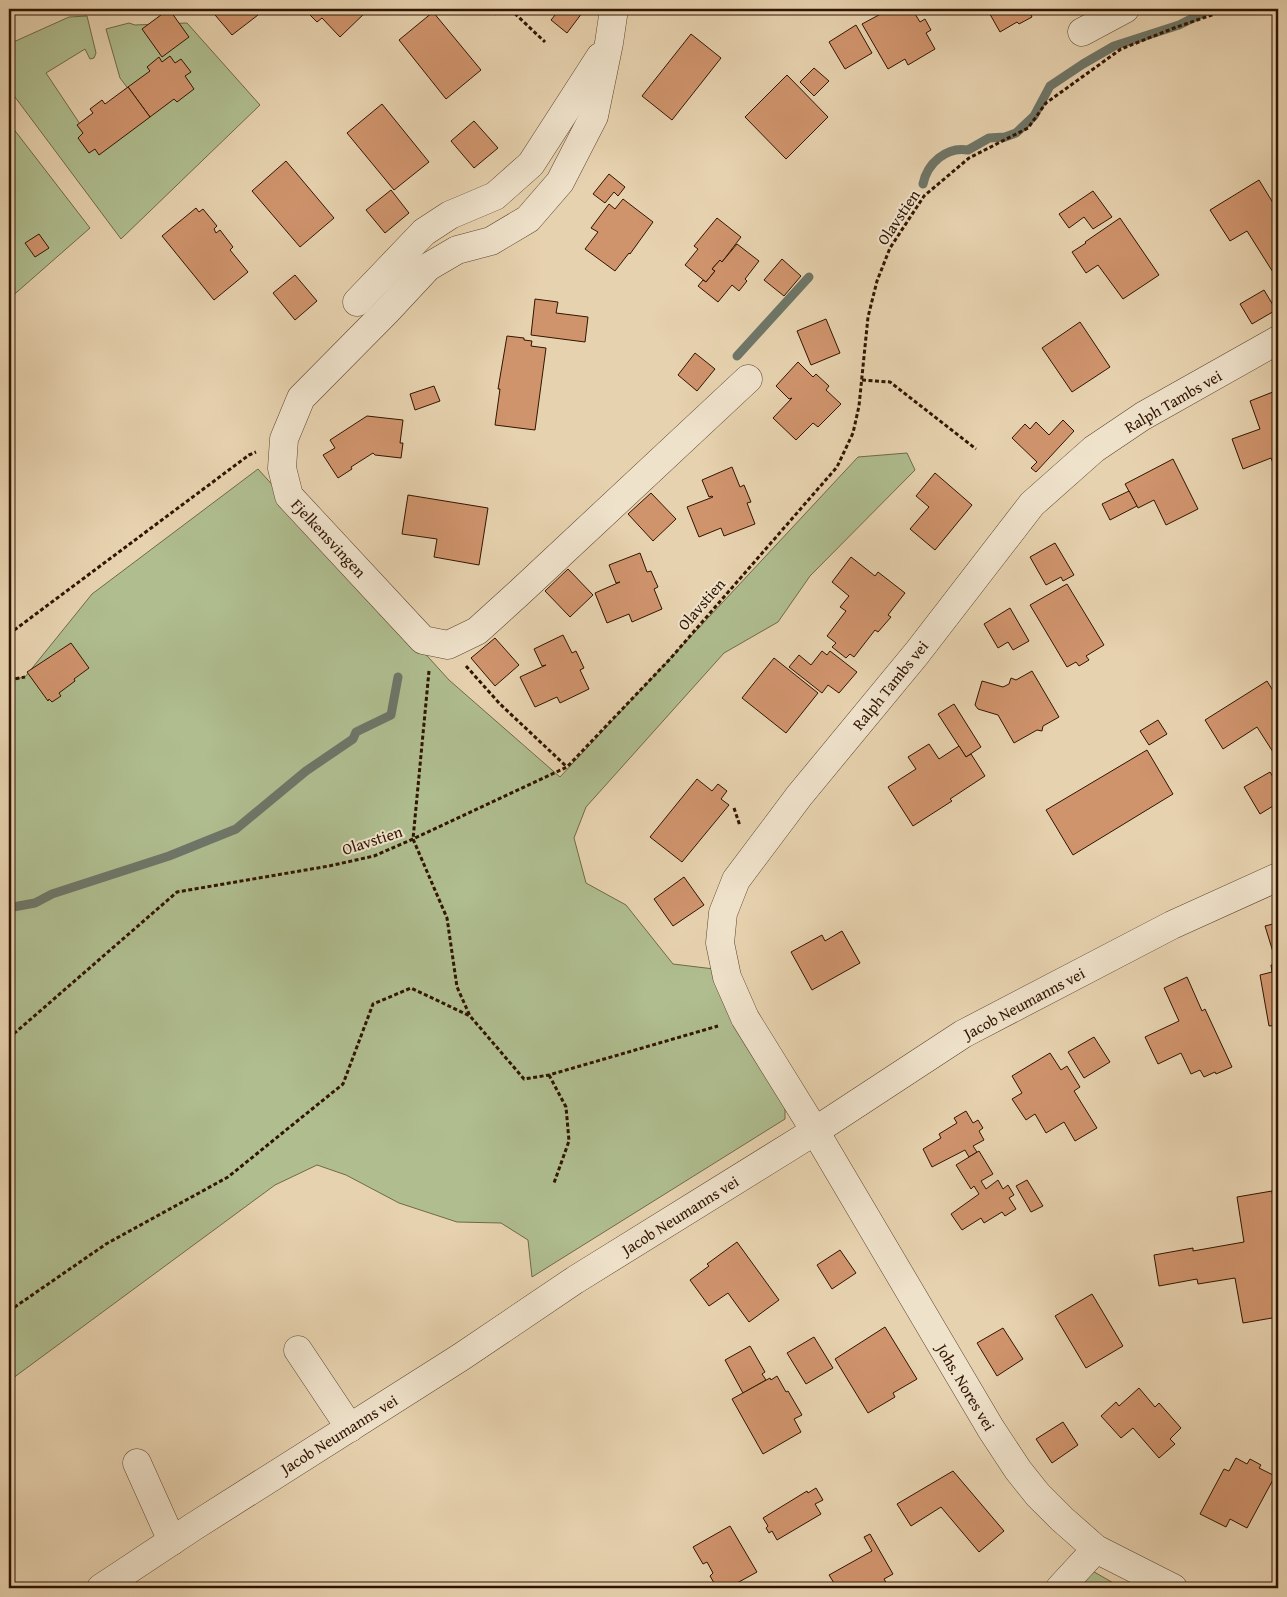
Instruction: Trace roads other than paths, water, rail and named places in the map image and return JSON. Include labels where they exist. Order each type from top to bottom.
[{"type":"street","name":"Fjelkensvingen","points":[[614,9],[610,43],[594,116],[560,182],[528,219],[491,241],[457,250],[428,267],[301,398],[284,439],[282,468],[289,496],[435,643],[477,631],[748,379]]},
{"type":"street","points":[[1082,32],[1125,9]]},
{"type":"street","points":[[357,302],[424,232],[450,215],[495,196],[531,164],[610,43]]},
{"type":"street","name":"Ralph Tambs vei","points":[[815,1131],[745,1018],[727,977],[720,943],[723,913],[736,880],[798,796],[917,653],[1032,504],[1094,449],[1143,416],[1278,340]]},
{"type":"street","name":"Jacob Neumanns vei","points":[[101,1588],[461,1357],[575,1280],[815,1131],[963,1034],[1172,925],[1278,877]]},
{"type":"street","name":"Johs. Nores vei","points":[[815,1131],[975,1403],[1012,1462],[1038,1495],[1062,1520],[1096,1549],[1174,1588]]},
{"type":"street","points":[[298,1350],[350,1428]]},
{"type":"street","points":[[137,1463],[172,1541]]},
{"type":"street","points":[[1060,1588],[1096,1549]]},
{"type":"waterway","points":[[923,184],[933,163],[945,154],[960,149],[968,150],[989,138],[1005,137],[1016,133],[1034,116],[1050,86],[1083,64],[1114,46],[1179,25],[1211,9]]},
{"type":"waterway","points":[[737,356],[809,277]]},
{"type":"waterway","points":[[9,911],[13,907],[35,903],[52,894],[169,856],[236,829],[306,771],[353,739],[356,732],[391,715],[398,677]]}]
